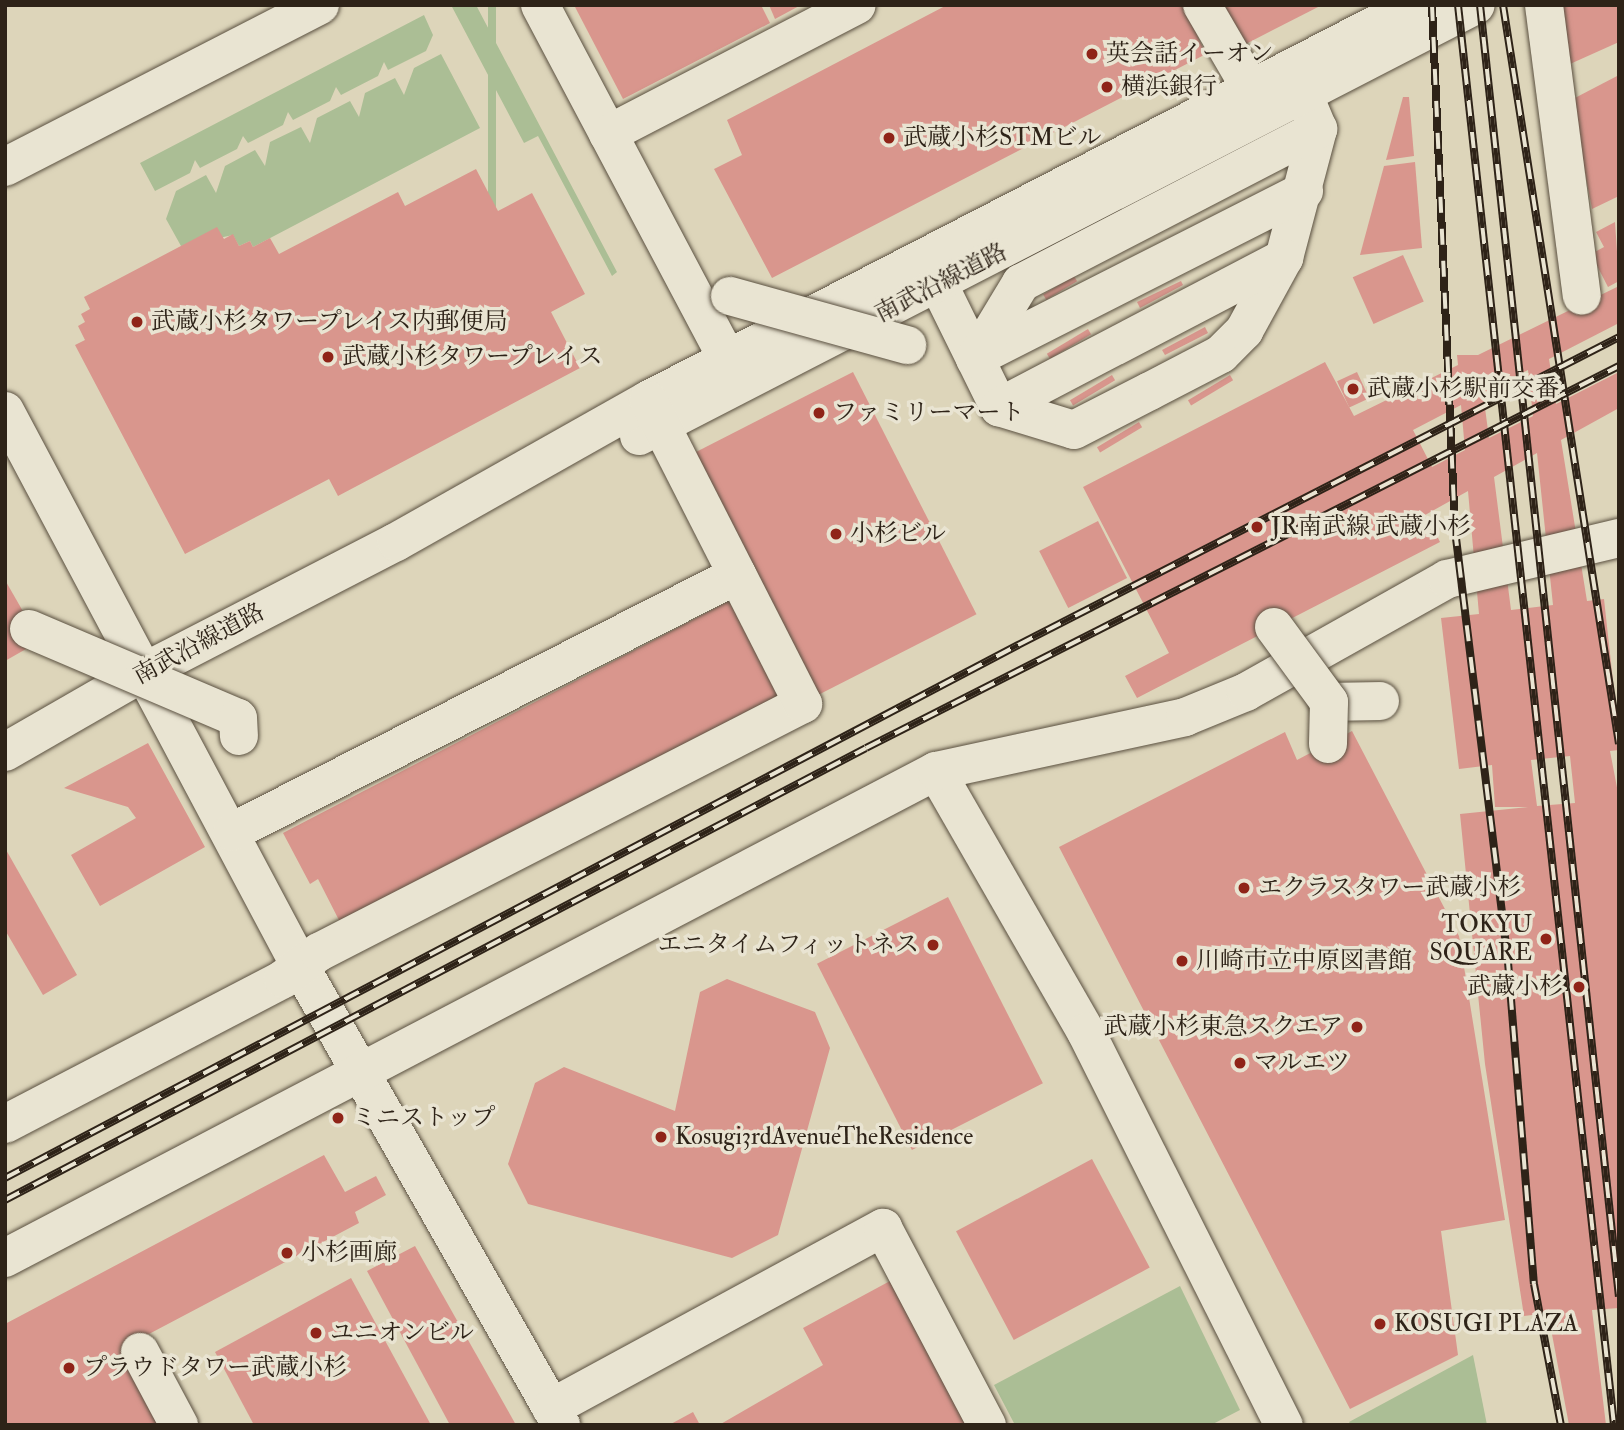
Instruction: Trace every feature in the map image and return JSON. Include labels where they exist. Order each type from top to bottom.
[{"type":"street","points":[[5,167],[320,5]]},
{"type":"street","points":[[540,5],[728,360]]},
{"type":"street","points":[[608,134],[857,5]]},
{"type":"street","points":[[1202,5],[1252,91]]},
{"type":"street","name":"南武沿線道路","points":[[654,413],[728,360],[932,272],[1305,98],[1404,16],[1476,5]]},
{"type":"street","points":[[1544,5],[1582,296]]},
{"type":"street","name":"南武沿線道路","points":[[5,752],[146,671],[932,272],[1252,91],[1305,98]]},
{"type":"street","points":[[932,272],[999,407],[1074,430],[1209,360],[1244,331],[1284,258],[1304,191],[1305,98]]},
{"type":"street","points":[[975,359],[1021,283],[1305,98]]},
{"type":"street","points":[[975,359],[1304,191]]},
{"type":"street","points":[[999,407],[1284,258]]},
{"type":"street","points":[[730,296],[907,345]]},
{"type":"street","points":[[5,411],[232,832],[301,968],[556,1416],[883,1228],[987,1425]]},
{"type":"street","points":[[5,1124],[301,968],[319,952],[803,704],[654,413]]},
{"type":"street","points":[[5,1258],[936,771],[1185,717],[1246,692],[1447,579],[1619,538]]},
{"type":"street","points":[[232,832],[737,575]]},
{"type":"street","points":[[1274,627],[1329,702],[1328,744]]},
{"type":"street","points":[[50,645],[232,712]]},
{"type":"street","points":[[1329,702],[1380,701]]},
{"type":"street","points":[[936,771],[1086,1032],[1280,1424]]},
{"type":"street","points":[[140,1352],[179,1425]]},
{"type":"green space","points":[[451,5],[476,5],[617,272],[612,276],[538,136],[524,143]]},
{"type":"green space","points":[[488,5],[496,5],[496,301],[488,301]]},
{"type":"green space","points":[[424,15],[433,35],[426,51],[388,70],[384,62],[378,76],[341,95],[336,87],[330,101],[293,120],[288,112],[283,125],[248,143],[243,136],[237,149],[200,168],[195,160],[190,173],[155,191],[140,163]]},
{"type":"green space","points":[[441,54],[480,128],[253,247],[250,241],[239,246],[233,235],[181,246],[166,219],[176,191],[206,175],[216,193],[225,166],[255,150],[265,166],[270,142],[301,127],[310,143],[317,118],[350,101],[359,117],[365,93],[395,78],[404,95],[414,68]]},
{"type":"green space","points":[[1180,1286],[1240,1410],[1211,1425],[1015,1425],[994,1385]]},
{"type":"green space","points":[[1473,1355],[1487,1425],[1351,1425],[1349,1422]]},
{"type":"building","points":[[574,5],[761,5],[770,23],[623,99]]},
{"type":"building","points":[[769,5],[801,5],[775,19]]},
{"type":"building","name":"武蔵小杉STMビル","points":[[947,5],[1183,5],[1206,54],[772,278],[714,169],[742,155],[727,120]]},
{"type":"building","points":[[1216,5],[1322,5],[1238,48]]},
{"type":"building","points":[[1560,5],[1619,5],[1619,42],[1570,64]]},
{"type":"building","points":[[1619,75],[1619,196],[1592,209],[1571,100]]},
{"type":"building","points":[[1403,97],[1409,97],[1414,156],[1386,160]]},
{"type":"building","points":[[1415,162],[1422,248],[1360,255],[1384,166]]},
{"type":"building","name":"武蔵小杉タワープレイス","points":[[476,169],[498,211],[532,193],[585,294],[551,312],[580,368],[338,496],[329,479],[185,554],[75,345],[85,340],[78,326],[85,322],[81,314],[90,309],[84,297],[217,227],[224,239],[233,234],[239,246],[250,241],[253,247],[270,238],[279,254],[398,192],[405,206]]},
{"type":"building","points":[[1615,222],[1619,281],[1608,287],[1591,254],[1604,247],[1596,232]]},
{"type":"building","points":[[1403,255],[1424,302],[1373,324],[1353,277]]},
{"type":"building","points":[[1074,276],[1077,281],[1046,300],[1043,295]]},
{"type":"building","points":[[1181,281],[1183,285],[1140,308],[1137,302]]},
{"type":"building","points":[[1619,286],[1619,323],[1549,359],[1556,404],[1619,372],[1619,408],[1561,440],[1587,601],[1604,599],[1619,735],[1619,750],[1610,751],[1619,798],[1619,1308],[1592,1310],[1606,1425],[1569,1425],[1548,1313],[1524,1316],[1485,1064],[1460,814],[1528,807],[1495,807],[1492,765],[1459,769],[1441,618],[1479,614],[1468,491],[1409,524],[1417,539],[1434,530],[1440,542],[1137,698],[1125,676],[1169,653],[1083,487],[1325,362],[1354,416],[1458,365],[1457,355],[1478,355]],"holes":[[[1528,370],[1533,416],[1489,438],[1483,393]],[[1461,405],[1465,450],[1432,467],[1413,430]],[[1537,453],[1553,605],[1511,610],[1494,477]],[[1570,756],[1575,803],[1537,806],[1531,760]]]},
{"type":"building","points":[[1205,327],[1208,333],[1165,355],[1162,350]]},
{"type":"building","points":[[1088,329],[1091,334],[1050,359],[1047,354]]},
{"type":"building","name":"小杉ビル","points":[[853,372],[976,614],[816,696],[693,454]]},
{"type":"building","name":"武蔵小杉駅前交番","points":[[1357,372],[1369,398],[1349,408],[1337,381]]},
{"type":"building","points":[[1112,375],[1115,380],[1073,405],[1070,400]]},
{"type":"building","points":[[1230,375],[1233,380],[1191,405],[1188,400]]},
{"type":"building","points":[[1139,422],[1142,427],[1100,452],[1097,447]]},
{"type":"building","points":[[1098,521],[1127,578],[1068,608],[1039,551]]},
{"type":"building","points":[[5,580],[40,641],[5,661]]},
{"type":"building","points":[[729,601],[781,700],[343,928],[318,879],[310,884],[283,833]]},
{"type":"building","points":[[1352,731],[1459,936],[1505,1220],[1441,1231],[1458,1355],[1350,1409],[1059,847],[1285,732],[1297,760]]},
{"type":"building","points":[[148,743],[205,847],[100,906],[71,855],[136,818],[128,807],[64,788]]},
{"type":"building","points":[[5,848],[77,975],[43,995],[5,930]]},
{"type":"building","points":[[948,897],[1043,1083],[912,1150],[817,964]]},
{"type":"building","name":"Kosugi3rdAvenueTheResidence","points":[[727,979],[815,1012],[830,1048],[778,1235],[732,1258],[528,1204],[508,1164],[535,1083],[564,1067],[675,1111],[700,992]]},
{"type":"building","points":[[324,1155],[345,1192],[376,1176],[386,1195],[355,1212],[359,1223],[130,1344],[163,1425],[5,1425],[5,1324]]},
{"type":"building","points":[[1092,1159],[1150,1268],[1014,1340],[956,1231]]},
{"type":"building","points":[[415,1246],[516,1425],[450,1425],[367,1271]]},
{"type":"building","name":"ユニオンビル","points":[[351,1278],[431,1425],[254,1425],[215,1352]]},
{"type":"building","points":[[890,1281],[968,1425],[719,1425],[823,1365],[803,1328]]},
{"type":"building","points":[[693,1412],[700,1425],[669,1425]]},
{"type":"railway","points":[[1432,5],[1455,530],[1508,962],[1534,1284],[1561,1425]]},
{"type":"railway","points":[[1458,5],[1614,1425]]},
{"type":"railway","points":[[1480,5],[1619,1297]]},
{"type":"railway","points":[[1503,5],[1619,744]]},
{"type":"railway","points":[[5,1178],[1018,645],[1619,337]]},
{"type":"railway","points":[[5,1200],[866,748],[1619,366]]},
{"type":"place","name":"英会話イーオン","points":[[1092,54]]},
{"type":"place","name":"横浜銀行","points":[[1107,87]]},
{"type":"place","name":"武蔵小杉STMビル","points":[[889,138]]},
{"type":"place","name":"武蔵小杉タワープレイス内郵便局","points":[[137,322]]},
{"type":"place","name":"武蔵小杉タワープレイス","points":[[328,357]]},
{"type":"place","name":"武蔵小杉駅前交番","points":[[1353,389]]},
{"type":"place","name":"ファミリーマート","points":[[819,413]]},
{"type":"place","name":"JR南武線 武蔵小杉","points":[[1257,527]]},
{"type":"place","name":"小杉ビル","points":[[836,534]]},
{"type":"place","name":"エクラスタワー武蔵小杉","points":[[1244,888]]},
{"type":"place","name":"TOKYU SQUARE","points":[[1546,939]]},
{"type":"place","name":"エニタイムフィットネス","points":[[933,945]]},
{"type":"place","name":"川崎市立中原図書館","points":[[1182,961]]},
{"type":"place","name":"武蔵小杉","points":[[1579,987]]},
{"type":"place","name":"武蔵小杉東急スクエア","points":[[1357,1027]]},
{"type":"place","name":"マルエツ","points":[[1240,1063]]},
{"type":"place","name":"ミニストップ","points":[[338,1118]]},
{"type":"place","name":"Kosugi3rdAvenueTheResidence","points":[[661,1137]]},
{"type":"place","name":"小杉画廊","points":[[287,1253]]},
{"type":"place","name":"KOSUGI PLAZA","points":[[1380,1324]]},
{"type":"place","name":"ユニオンビル","points":[[316,1333]]},
{"type":"place","name":"プラウドタワー武蔵小杉","points":[[69,1368]]}]
